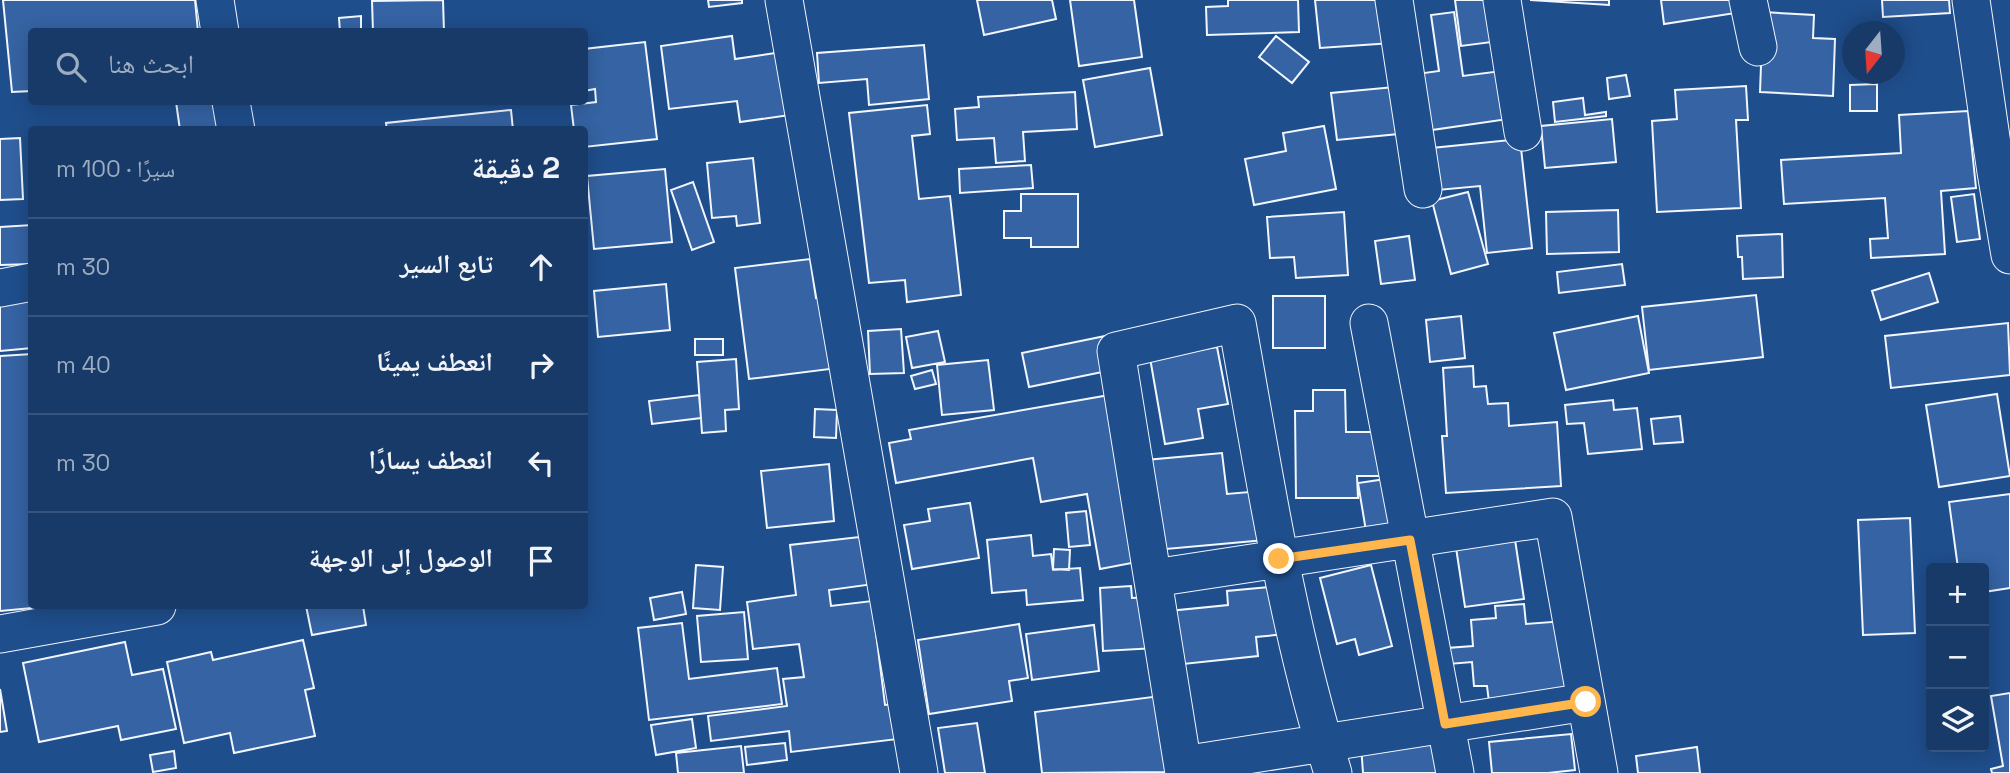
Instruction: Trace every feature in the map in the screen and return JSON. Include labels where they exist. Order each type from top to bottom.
[{"type":"street","points":[[215,0],[219,28]]},
{"type":"street","points":[[784,0],[919,773]]},
{"type":"street","points":[[1394,0],[1423,189]]},
{"type":"street","points":[[1502,0],[1523,132]]},
{"type":"street","points":[[1748,0],[1758,47]]},
{"type":"street","points":[[1971,0],[2010,254]]},
{"type":"street","points":[[232,105],[235,126]]},
{"type":"street","points":[[0,288],[28,283]]},
{"type":"street","points":[[1328,758],[1279,559],[1237,323],[1116,351],[1183,769],[1328,758],[1445,724],[1586,702]]},
{"type":"street","points":[[1369,323],[1455,773]]},
{"type":"street","points":[[1154,578],[1553,517],[1599,773]]},
{"type":"street","points":[[0,634],[140,609]]},
{"type":"building","points":[[3,0],[195,0],[198,28],[28,28],[28,91],[12,92]]},
{"type":"building","points":[[443,0],[444,28],[373,28],[372,1]]},
{"type":"building","points":[[708,0],[742,0],[742,3],[709,7]]},
{"type":"building","points":[[977,0],[1052,0],[1056,19],[984,35]]},
{"type":"building","points":[[1070,0],[1134,0],[1142,57],[1079,66]]},
{"type":"building","points":[[1228,0],[1298,0],[1299,32],[1207,35],[1206,7],[1228,6]]},
{"type":"building","points":[[1315,0],[1389,0],[1392,43],[1320,48]]},
{"type":"building","points":[[1455,0],[1494,0],[1500,41],[1461,46]]},
{"type":"building","points":[[1530,0],[1609,0],[1609,5]]},
{"type":"building","points":[[1661,0],[1740,0],[1742,12],[1664,24]]},
{"type":"building","points":[[1882,0],[1949,0],[1950,13],[1883,17]]},
{"type":"building","points":[[1454,12],[1463,76],[1509,70],[1515,118],[1425,131],[1417,74],[1439,71],[1431,15]]},
{"type":"building","points":[[1763,12],[1814,15],[1813,38],[1835,39],[1833,96],[1760,92]]},
{"type":"building","points":[[361,16],[361,28],[340,28],[339,18]]},
{"type":"building","points":[[732,36],[735,59],[789,51],[797,114],[740,122],[737,101],[669,109],[661,46]]},
{"type":"building","points":[[1276,36],[1309,62],[1292,83],[1259,57]]},
{"type":"building","points":[[645,42],[657,139],[588,147],[588,126],[574,126],[571,105],[596,102],[595,89],[588,90],[588,49]]},
{"type":"building","points":[[924,45],[929,99],[869,105],[867,79],[819,83],[817,53]]},
{"type":"building","points":[[1150,68],[1162,135],[1095,147],[1083,80]]},
{"type":"building","points":[[1626,75],[1630,96],[1609,99],[1607,78]]},
{"type":"building","points":[[1877,84],[1877,111],[1850,111],[1850,85]]},
{"type":"building","points":[[1405,86],[1409,133],[1337,140],[1331,93]]},
{"type":"building","points":[[1746,86],[1748,120],[1736,120],[1741,208],[1657,212],[1652,121],[1677,119],[1675,90]]},
{"type":"building","points":[[1075,92],[1077,129],[1023,132],[1025,161],[996,163],[994,138],[957,140],[955,109],[979,107],[978,97]]},
{"type":"building","points":[[1583,98],[1585,115],[1606,112],[1606,116],[1555,122],[1553,102]]},
{"type":"building","points":[[176,105],[217,105],[220,126],[179,126]]},
{"type":"building","points":[[927,105],[930,134],[912,136],[919,199],[950,196],[961,295],[907,302],[905,280],[869,283],[849,113]]},
{"type":"building","points":[[511,110],[513,126],[386,126],[386,123]]},
{"type":"building","points":[[1968,111],[1976,188],[1941,191],[1945,254],[1871,258],[1870,239],[1888,238],[1885,198],[1784,204],[1781,160],[1901,153],[1899,115]]},
{"type":"building","points":[[1612,119],[1616,162],[1545,168],[1541,126]]},
{"type":"building","points":[[1324,126],[1336,189],[1254,205],[1245,159],[1286,151],[1283,133]]},
{"type":"building","points":[[20,138],[23,199],[0,200],[0,139]]},
{"type":"building","points":[[1520,139],[1532,248],[1487,253],[1480,186],[1427,191],[1422,149]]},
{"type":"building","points":[[753,158],[760,223],[737,226],[736,216],[712,218],[707,163]]},
{"type":"building","points":[[1031,165],[1033,188],[960,193],[959,169]]},
{"type":"building","points":[[665,169],[672,242],[594,249],[588,176]]},
{"type":"building","points":[[693,182],[714,242],[692,250],[671,190]]},
{"type":"building","points":[[1468,192],[1488,264],[1451,274],[1432,201]]},
{"type":"building","points":[[1021,194],[1078,194],[1078,247],[1031,247],[1031,238],[1004,238],[1004,211],[1021,211]]},
{"type":"building","points":[[1974,194],[1980,239],[1957,242],[1951,197]]},
{"type":"building","points":[[1618,210],[1619,252],[1547,254],[1546,212]]},
{"type":"building","points":[[1344,212],[1348,275],[1296,278],[1294,257],[1270,258],[1267,217]]},
{"type":"building","points":[[28,225],[28,264],[0,265],[0,227]]},
{"type":"building","points":[[1782,234],[1783,277],[1743,279],[1737,236]]},
{"type":"building","points":[[1409,236],[1415,280],[1381,284],[1375,241]]},
{"type":"building","points":[[810,259],[816,298],[828,296],[838,368],[749,379],[735,268]]},
{"type":"building","points":[[1622,264],[1625,285],[1559,293],[1557,272]]},
{"type":"building","points":[[1929,273],[1938,302],[1881,320],[1872,291]]},
{"type":"building","points":[[666,284],[670,330],[598,337],[594,291]]},
{"type":"building","points":[[1756,295],[1763,357],[1649,370],[1642,307]]},
{"type":"building","points":[[1273,296],[1325,296],[1325,348],[1273,348]]},
{"type":"building","points":[[28,299],[28,348],[0,351],[0,303]]},
{"type":"building","points":[[1461,316],[1465,358],[1430,362],[1426,320]]},
{"type":"building","points":[[1638,316],[1649,373],[1566,390],[1554,333]]},
{"type":"building","points":[[2008,323],[2010,375],[1891,388],[1885,336]]},
{"type":"building","points":[[901,329],[904,373],[870,374],[868,331]]},
{"type":"building","points":[[938,331],[945,362],[912,368],[906,337]]},
{"type":"building","points":[[1110,335],[1117,369],[1029,387],[1022,353]]},
{"type":"building","points":[[695,339],[723,339],[723,355],[695,355]]},
{"type":"building","points":[[1217,347],[1228,404],[1198,409],[1203,438],[1165,444],[1150,358]]},
{"type":"building","points":[[28,354],[28,608],[0,611],[0,356]]},
{"type":"building","points":[[736,359],[739,409],[725,410],[726,431],[702,433],[697,362]]},
{"type":"building","points":[[988,360],[994,410],[942,415],[937,365]]},
{"type":"building","points":[[1473,366],[1474,387],[1486,386],[1488,404],[1508,403],[1509,426],[1557,422],[1561,486],[1446,493],[1442,436],[1447,436],[1443,368]]},
{"type":"building","points":[[932,370],[936,384],[915,389],[911,376]]},
{"type":"building","points":[[1313,390],[1345,390],[1346,432],[1382,432],[1382,476],[1357,476],[1358,498],[1296,498],[1295,411],[1313,411]]},
{"type":"building","points":[[1121,393],[1137,562],[1100,569],[1087,494],[1041,502],[1033,458],[896,483],[889,443],[911,439],[909,430]]},
{"type":"building","points":[[1997,394],[2010,476],[1939,487],[1926,405]]},
{"type":"building","points":[[699,395],[701,418],[652,424],[649,401]]},
{"type":"building","points":[[1613,400],[1614,410],[1637,408],[1642,449],[1588,454],[1584,423],[1567,424],[1565,405]]},
{"type":"building","points":[[815,409],[837,410],[836,438],[814,437]]},
{"type":"building","points":[[1680,416],[1683,442],[1654,444],[1651,419]]},
{"type":"building","points":[[1222,453],[1227,494],[1261,491],[1265,540],[1155,550],[1146,460]]},
{"type":"building","points":[[829,464],[834,521],[767,528],[761,471]]},
{"type":"building","points":[[1386,479],[1393,526],[1366,531],[1358,483]]},
{"type":"building","points":[[2010,494],[2010,588],[1989,591],[1989,563],[1957,563],[1949,502]]},
{"type":"building","points":[[970,503],[979,558],[912,569],[904,525],[930,521],[928,509]]},
{"type":"building","points":[[1086,511],[1090,545],[1069,547],[1066,513]]},
{"type":"building","points":[[1910,518],[1915,633],[1863,635],[1858,520]]},
{"type":"building","points":[[1514,533],[1524,599],[1465,607],[1455,541]]},
{"type":"building","points":[[1031,535],[1033,556],[1051,554],[1053,570],[1080,568],[1083,600],[1027,605],[1026,590],[992,593],[987,540]]},
{"type":"building","points":[[868,536],[874,584],[829,590],[831,606],[872,601],[885,705],[901,703],[906,738],[791,752],[789,731],[711,741],[708,716],[787,706],[783,679],[804,677],[799,644],[753,649],[747,602],[796,595],[790,545]]},
{"type":"building","points":[[1054,549],[1070,550],[1069,570],[1053,569]]},
{"type":"building","points":[[696,565],[723,567],[720,610],[693,608]]},
{"type":"building","points":[[1371,565],[1392,646],[1359,655],[1355,639],[1337,644],[1320,578]]},
{"type":"building","points":[[1131,586],[1132,598],[1153,597],[1156,648],[1103,651],[1100,588]]},
{"type":"building","points":[[1281,586],[1286,634],[1256,637],[1258,656],[1174,665],[1169,611],[1228,605],[1227,591]]},
{"type":"building","points":[[682,592],[686,614],[654,620],[650,598]]},
{"type":"building","points":[[1524,604],[1526,624],[1565,621],[1571,696],[1489,702],[1487,686],[1474,686],[1472,662],[1449,664],[1447,648],[1473,646],[1471,620],[1496,618],[1495,606]]},
{"type":"building","points":[[307,609],[363,609],[366,625],[312,635]]},
{"type":"building","points":[[744,612],[748,659],[701,662],[697,616]]},
{"type":"building","points":[[682,623],[689,679],[777,668],[782,704],[649,720],[638,628]]},
{"type":"building","points":[[1019,624],[1028,678],[1009,681],[1012,701],[929,714],[918,640]]},
{"type":"building","points":[[1094,625],[1099,671],[1032,680],[1026,634]]},
{"type":"building","points":[[303,640],[314,688],[305,690],[315,736],[234,753],[230,733],[184,743],[167,662],[211,652],[213,660]]},
{"type":"building","points":[[125,642],[132,675],[163,669],[176,729],[121,740],[118,726],[39,742],[23,663]]},
{"type":"building","points":[[0,689],[7,731],[0,732]]},
{"type":"building","points":[[2010,693],[2010,773],[1992,773],[1991,769],[2003,766],[1991,696]]},
{"type":"building","points":[[1160,696],[1170,772],[1042,773],[1035,712]]},
{"type":"building","points":[[692,719],[696,748],[656,755],[651,725]]},
{"type":"building","points":[[977,723],[985,773],[945,773],[938,728]]},
{"type":"building","points":[[1571,734],[1575,770],[1492,773],[1489,742]]},
{"type":"building","points":[[1435,738],[1438,773],[1363,773],[1361,745]]},
{"type":"building","points":[[785,743],[787,760],[747,765],[745,747]]},
{"type":"building","points":[[741,746],[744,773],[678,773],[676,753]]},
{"type":"building","points":[[1697,747],[1700,773],[1638,773],[1636,756]]},
{"type":"building","points":[[174,751],[176,768],[153,772],[150,755]]},
{"type":"route","points":[[1279,559],[1410,540],[1445,724],[1586,702]]}]
